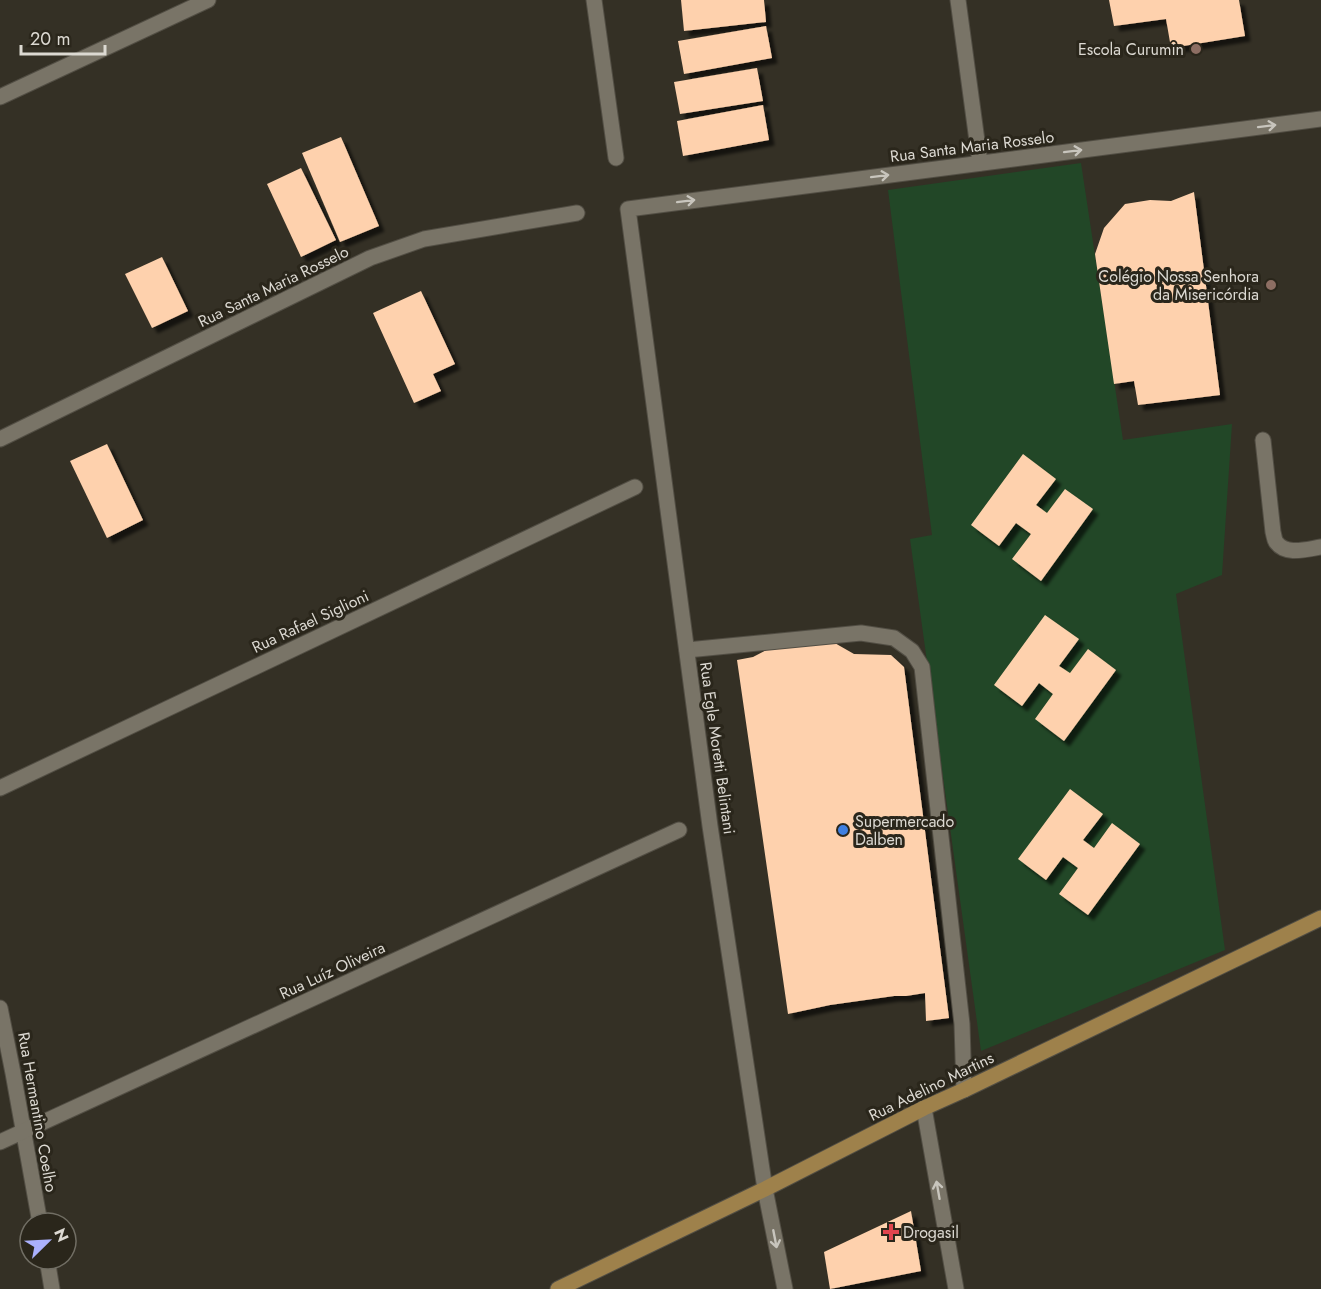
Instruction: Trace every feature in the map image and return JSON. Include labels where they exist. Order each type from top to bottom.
[{"type":"main road","name":"Rua Adelino Martins","points":[[558,1289],[765,1189],[924,1108],[1321,918]]},
{"type":"street","points":[[0,97],[208,0]]},
{"type":"street","points":[[594,0],[616,158]]},
{"type":"street","points":[[958,0],[980,163]]},
{"type":"street","name":"Rua Santa Maria Rosselo","points":[[628,209],[1321,119]]},
{"type":"street","name":"Rua Egle Moretti Belintani","points":[[628,209],[710,826],[765,1189],[785,1289]]},
{"type":"street","name":"Rua Santa Maria Rosselo","points":[[0,439],[370,258],[424,239],[577,213]]},
{"type":"street","points":[[1263,440],[1276,542],[1285,549],[1321,547]]},
{"type":"street","name":"Rua Rafael Siglioni","points":[[0,788],[635,487]]},
{"type":"street","points":[[687,650],[861,633],[894,638],[912,651],[922,667],[962,1024],[964,1090]]},
{"type":"street","name":"Rua Luíz Oliveira","points":[[0,1142],[679,830]]},
{"type":"street","name":"Rua Hermantino Coelho","points":[[0,1008],[38,1211]]},
{"type":"street","points":[[924,1108],[956,1289]]},
{"type":"street","points":[[48,1271],[52,1289]]},
{"type":"green space","points":[[1081,163],[1123,440],[1232,424],[1222,575],[1176,594],[1225,950],[981,1051],[910,539],[932,535],[888,190]]},
{"type":"building","points":[[681,0],[764,0],[766,22],[684,31]]},
{"type":"building","points":[[1109,0],[1239,0],[1245,36],[1171,48],[1166,19],[1114,26]]},
{"type":"building","points":[[766,26],[772,58],[684,74],[678,41]]},
{"type":"building","points":[[757,68],[763,101],[680,114],[674,82]]},
{"type":"building","points":[[763,105],[769,140],[683,156],[677,121]]},
{"type":"building","points":[[341,137],[379,226],[340,242],[302,153]]},
{"type":"building","points":[[301,168],[336,240],[301,257],[267,184]]},
{"type":"building","points":[[1194,192],[1220,395],[1138,405],[1134,381],[1114,384],[1095,254],[1104,228],[1125,204],[1150,200],[1171,201]]},
{"type":"building","points":[[162,257],[188,311],[152,328],[125,274]]},
{"type":"building","points":[[421,291],[455,364],[433,374],[441,391],[414,403],[373,313]]},
{"type":"building","points":[[107,444],[143,520],[107,538],[70,461]]},
{"type":"building","points":[[1023,454],[1056,479],[1036,505],[1047,513],[1065,489],[1093,509],[1041,581],[1012,559],[1031,534],[1016,523],[999,546],[971,525]]},
{"type":"building","points":[[1045,615],[1079,639],[1059,666],[1070,673],[1088,649],[1116,670],[1064,741],[1035,719],[1053,694],[1039,683],[1022,706],[994,685]]},
{"type":"building","name":"Supermercado Dalben","points":[[833,642],[854,654],[891,655],[904,667],[949,1018],[926,1021],[925,993],[830,1005],[788,1014],[737,660],[753,657],[776,645]]},
{"type":"building","points":[[1070,789],[1103,814],[1083,840],[1094,848],[1112,823],[1140,844],[1088,915],[1059,894],[1078,868],[1063,857],[1046,880],[1018,859]]},
{"type":"building","name":"Drogasil","points":[[911,1211],[921,1271],[830,1289],[824,1252]]},
{"type":"place","name":"Escola Curumin","points":[[1196,49]]},
{"type":"place","name":"Colégio Nossa Senhora da Misericórdia","points":[[1271,285]]},
{"type":"place","name":"Supermercado Dalben","points":[[843,830]]},
{"type":"place","name":"Drogasil","points":[[891,1232]]}]
